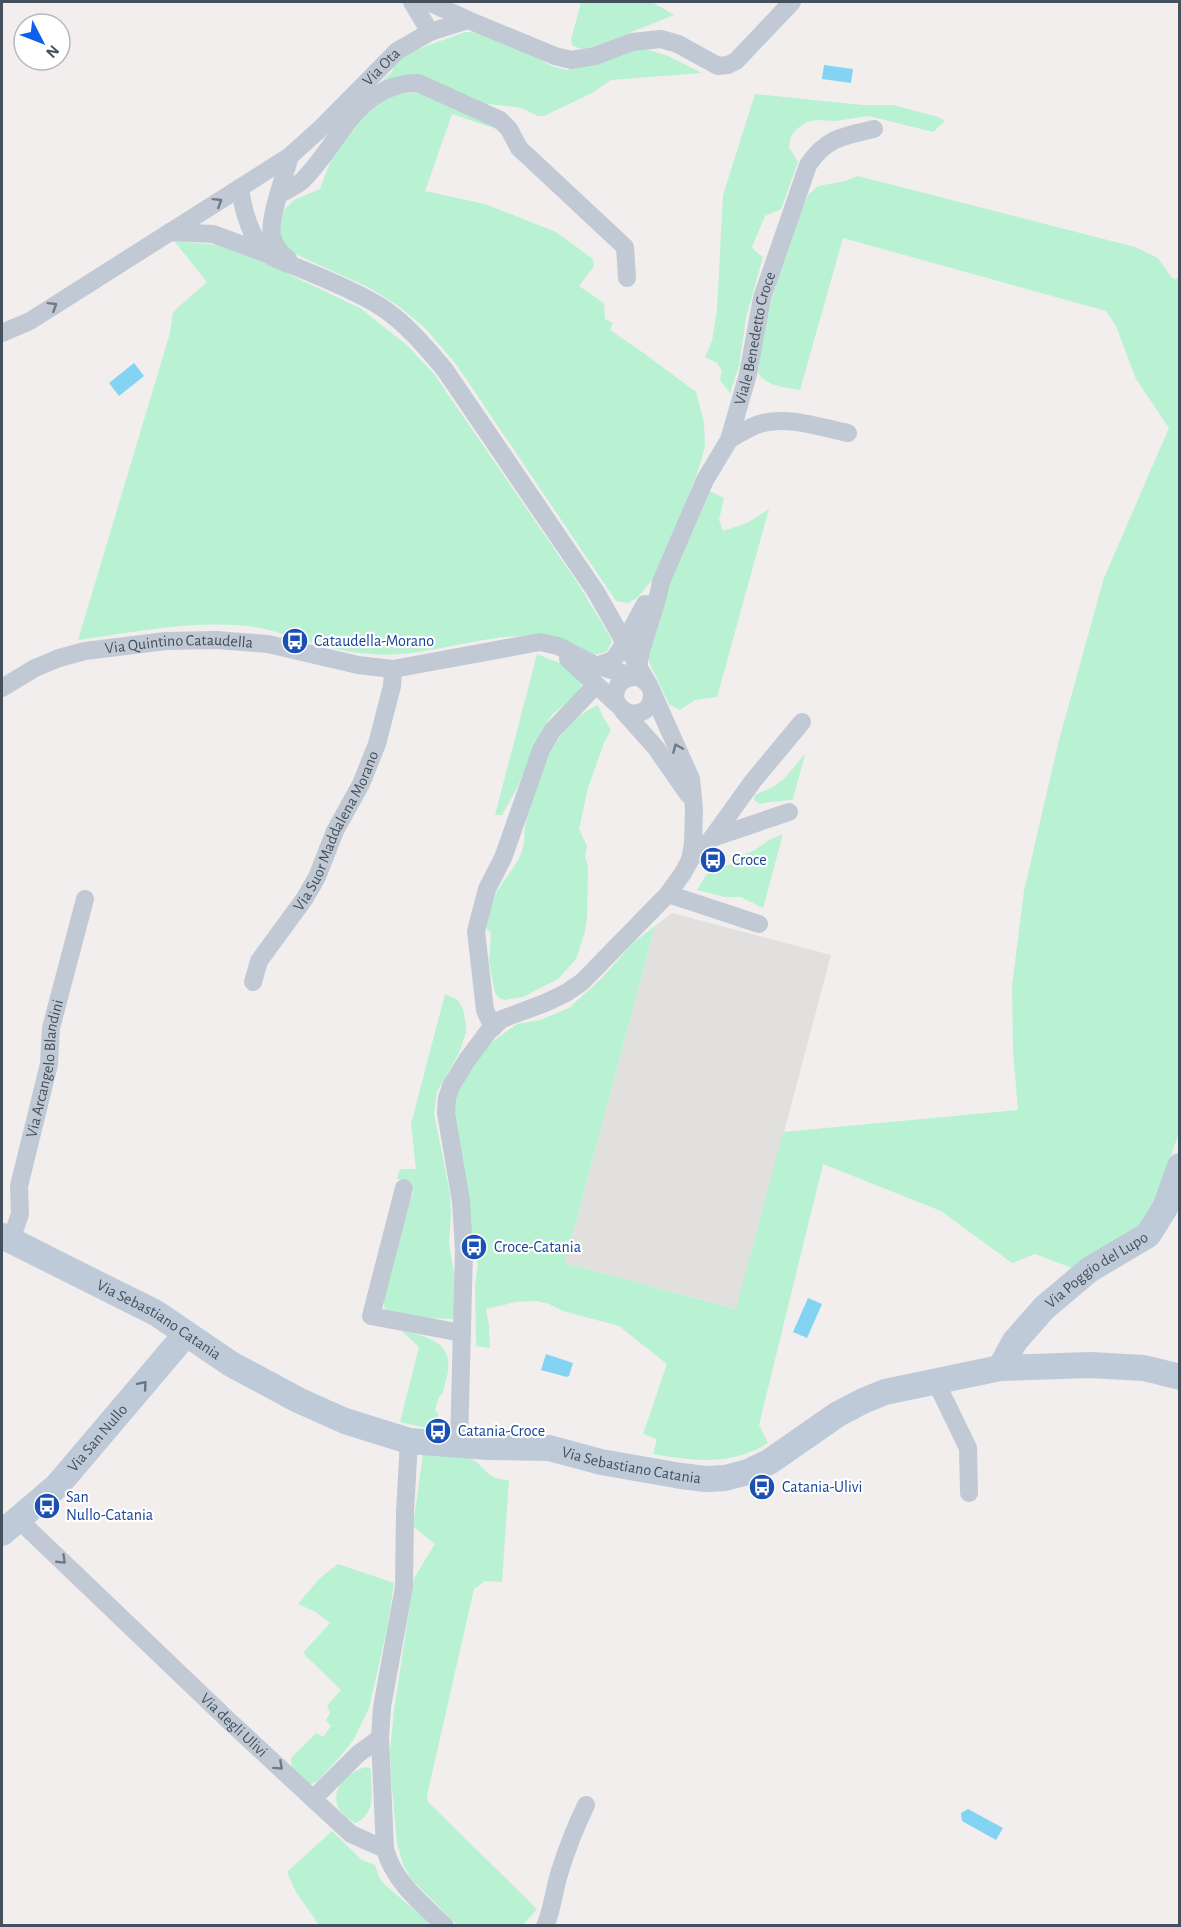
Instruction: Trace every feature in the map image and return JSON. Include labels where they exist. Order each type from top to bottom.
[{"type":"main road","name":"Via Poggio del Lupo","points":[[1000,1368],[1015,1341],[1044,1308],[1089,1270],[1148,1235],[1165,1208],[1179,1166]]},
{"type":"main road","name":"Via Sebastiano Catania","points":[[6,1238],[156,1313],[231,1364],[298,1400],[345,1421],[409,1441],[549,1448],[635,1469],[706,1479],[725,1478],[748,1472],[769,1462],[838,1414],[885,1392],[1000,1368],[1090,1365],[1144,1368],[1179,1377]]},
{"type":"main road","name":"Via San Nullo","points":[[10,1526],[64,1478],[186,1334]]},
{"type":"street","points":[[412,2],[430,32]]},
{"type":"street","points":[[429,2],[555,56],[571,60],[595,56],[632,42],[661,39],[678,44],[718,66],[736,61],[792,2]]},
{"type":"street","name":"Via Ota","points":[[2,333],[30,321],[290,156],[397,51],[430,32],[468,20]]},
{"type":"street","points":[[280,194],[301,182],[329,149],[345,124],[361,107],[379,93],[392,87],[405,83],[418,84],[500,120],[509,129],[519,148],[625,247],[627,278]]},
{"type":"street","name":"Viale Benedetto Croce","points":[[661,582],[705,480],[729,440],[748,374],[762,298],[808,165],[817,151],[834,139],[873,129]]},
{"type":"street","points":[[290,156],[272,221],[271,234],[277,248],[299,268]]},
{"type":"street","points":[[240,188],[243,211],[251,231],[267,254]]},
{"type":"street","points":[[170,232],[213,234],[267,254],[379,306],[423,344],[445,370],[607,611],[622,646],[644,679],[691,779],[695,825],[690,860]]},
{"type":"street","points":[[729,440],[764,422],[790,421],[848,433]]},
{"type":"street","points":[[597,666],[613,660],[645,604],[661,582]]},
{"type":"street","points":[[540,642],[558,646],[597,666],[635,714],[646,710],[652,700],[644,679],[642,644],[658,599],[661,582]]},
{"type":"street","points":[[607,611],[627,612],[645,604]]},
{"type":"street","name":"Via Quintino Cataudella","points":[[2,688],[35,668],[58,658],[85,651],[166,641],[216,640],[268,644],[358,665],[393,669],[540,642]]},
{"type":"street","points":[[540,642],[569,660],[596,685],[619,693],[693,803]]},
{"type":"street","points":[[619,693],[622,646]]},
{"type":"street","name":"Via Suor Maddalena Morano","points":[[253,981],[259,961],[306,898],[335,831],[361,784],[377,744],[392,686],[393,669]]},
{"type":"street","points":[[619,693],[644,679]]},
{"type":"street","points":[[493,1028],[484,1002],[476,931],[487,889],[503,858],[541,750],[552,731],[596,685]]},
{"type":"street","points":[[459,1445],[464,1274],[461,1201],[446,1113],[451,1086],[467,1060],[502,1019],[545,1004],[582,982],[668,894],[690,860],[712,837],[753,781],[802,722]]},
{"type":"street","points":[[712,837],[789,812]]},
{"type":"street","points":[[668,894],[759,924]]},
{"type":"street","name":"Via Arcangelo Blandini","points":[[6,1238],[20,1214],[19,1186],[49,1064],[51,1028],[85,899]]},
{"type":"street","points":[[404,1188],[371,1316],[462,1333]]},
{"type":"street","points":[[936,1382],[968,1448],[969,1493]]},
{"type":"street","points":[[409,1441],[404,1587],[382,1707],[380,1738],[385,1849],[389,1865],[398,1878],[445,1926]]},
{"type":"street","name":"Via degli Ulivi","points":[[10,1526],[227,1719],[351,1834],[385,1849]]},
{"type":"street","points":[[314,1798],[358,1754],[380,1738]]},
{"type":"street","points":[[545,1926],[552,1911],[559,1874],[570,1840],[586,1805]]},
{"type":"shaded area","points":[[672,913],[831,955],[737,1309],[565,1263],[655,926]]},
{"type":"green space","points":[[581,2],[652,2],[674,15],[599,45],[582,49],[573,46],[571,40]]},
{"type":"green space","points":[[465,32],[487,33],[527,51],[551,66],[567,70],[595,64],[623,52],[643,48],[668,56],[702,73],[611,80],[592,93],[544,116],[538,116],[522,108],[480,103],[418,78],[350,109],[392,72],[395,63],[413,51]]},
{"type":"green space","points":[[421,92],[484,120],[502,131],[452,114],[425,191],[485,204],[556,232],[593,259],[594,266],[579,286],[604,303],[605,319],[613,323],[610,330],[696,392],[704,423],[705,446],[698,471],[653,579],[637,598],[628,603],[616,601],[456,364],[424,327],[397,305],[370,288],[295,254],[284,244],[280,234],[280,225],[284,210],[294,200],[320,189],[332,157],[381,96]]},
{"type":"green space","points":[[755,94],[863,105],[893,105],[945,121],[933,132],[869,116],[835,121],[817,120],[807,122],[791,136],[789,147],[798,162],[781,209],[765,216],[752,247],[763,257],[746,318],[739,366],[730,393],[720,380],[722,371],[717,363],[705,357],[712,341],[717,309],[723,195]]},
{"type":"green space","points":[[858,176],[1135,247],[1158,258],[1172,278],[1176,279],[1179,276],[1180,1130],[1154,1203],[1138,1228],[1072,1268],[1035,1254],[1012,1263],[941,1211],[823,1164],[759,1425],[768,1443],[740,1455],[712,1460],[653,1454],[657,1439],[643,1434],[667,1364],[619,1326],[563,1311],[549,1304],[536,1301],[516,1302],[486,1309],[490,1348],[476,1346],[475,1285],[478,1266],[454,1109],[455,1095],[480,1055],[492,1042],[517,1024],[540,1020],[569,1008],[601,979],[633,943],[655,926],[565,1263],[736,1309],[783,1132],[1018,1110],[1013,1051],[1012,986],[1024,891],[1059,740],[1104,578],[1169,428],[1136,379],[1116,326],[1106,311],[843,238],[800,390],[777,386],[766,381],[758,373],[763,328],[792,231],[808,195],[818,186]]},
{"type":"green space","points":[[174,241],[218,245],[265,263],[360,308],[408,346],[434,374],[577,582],[612,641],[607,651],[588,654],[543,638],[513,636],[411,653],[370,654],[332,648],[260,628],[233,625],[188,625],[78,640],[170,333],[173,312],[207,282]]},
{"type":"green space","points":[[710,491],[724,498],[719,520],[723,531],[747,523],[769,509],[717,697],[695,700],[680,710],[669,704],[648,660],[669,585]]},
{"type":"green space","points":[[537,654],[562,664],[582,681],[581,689],[552,715],[543,728],[516,790],[502,815],[495,815]]},
{"type":"green space","points":[[598,705],[611,730],[588,788],[579,829],[587,846],[585,932],[576,959],[558,979],[523,997],[504,1000],[495,993],[489,962],[491,933],[486,928],[493,901],[521,854],[530,805],[549,754],[569,726],[582,714]]},
{"type":"green space","points":[[805,754],[793,799],[760,804],[754,800],[755,795],[784,779]]},
{"type":"green space","points":[[783,834],[763,908],[741,897],[725,897],[697,890],[706,875],[715,869],[729,865]]},
{"type":"green space","points":[[445,994],[458,1000],[463,1009],[466,1024],[466,1033],[459,1053],[437,1092],[434,1113],[450,1194],[449,1244],[456,1284],[454,1319],[430,1318],[388,1311],[384,1307],[384,1299],[409,1202],[414,1191],[410,1180],[397,1179],[400,1169],[416,1169],[411,1124]]},
{"type":"green space","points":[[402,1331],[430,1339],[442,1347],[446,1353],[448,1373],[435,1410],[438,1413],[436,1425],[431,1429],[400,1422],[419,1347]]},
{"type":"green space","points":[[423,1453],[470,1458],[490,1475],[509,1480],[502,1582],[485,1581],[474,1589],[427,1795],[428,1802],[537,1909],[523,1925],[457,1925],[411,1879],[403,1864],[397,1843],[390,1751],[394,1710],[414,1578],[435,1544],[413,1526]]},
{"type":"green space","points":[[338,1564],[394,1583],[387,1629],[369,1708],[354,1739],[345,1751],[318,1781],[309,1785],[292,1770],[291,1758],[316,1733],[323,1737],[331,1726],[326,1720],[330,1713],[327,1706],[341,1690],[303,1653],[330,1623],[316,1612],[298,1604],[319,1579]]},
{"type":"green space","points":[[365,1767],[370,1768],[371,1771],[370,1807],[363,1818],[356,1823],[345,1816],[339,1808],[336,1800],[337,1792],[347,1778]]},
{"type":"green space","points":[[332,1831],[362,1860],[375,1865],[384,1884],[429,1925],[319,1925],[296,1892],[287,1872]]},
{"type":"water","points":[[824,65],[853,69],[851,83],[822,79]]},
{"type":"water","points":[[134,363],[144,376],[119,396],[109,383]]},
{"type":"water","points":[[808,1298],[822,1304],[807,1338],[793,1332]]},
{"type":"water","points":[[546,1354],[573,1363],[569,1376],[541,1370]]},
{"type":"water","points":[[968,1809],[1003,1828],[996,1840],[962,1821],[961,1813]]},
{"type":"place","name":"Cataudella-Morano","points":[[295,641]]},
{"type":"place","name":"Croce","points":[[713,860]]},
{"type":"place","name":"Croce-Catania","points":[[474,1247]]},
{"type":"place","name":"Catania-Croce","points":[[438,1431]]},
{"type":"place","name":"Catania-Ulivi","points":[[762,1487]]},
{"type":"place","name":"San Nullo-Catania","points":[[47,1506]]}]
